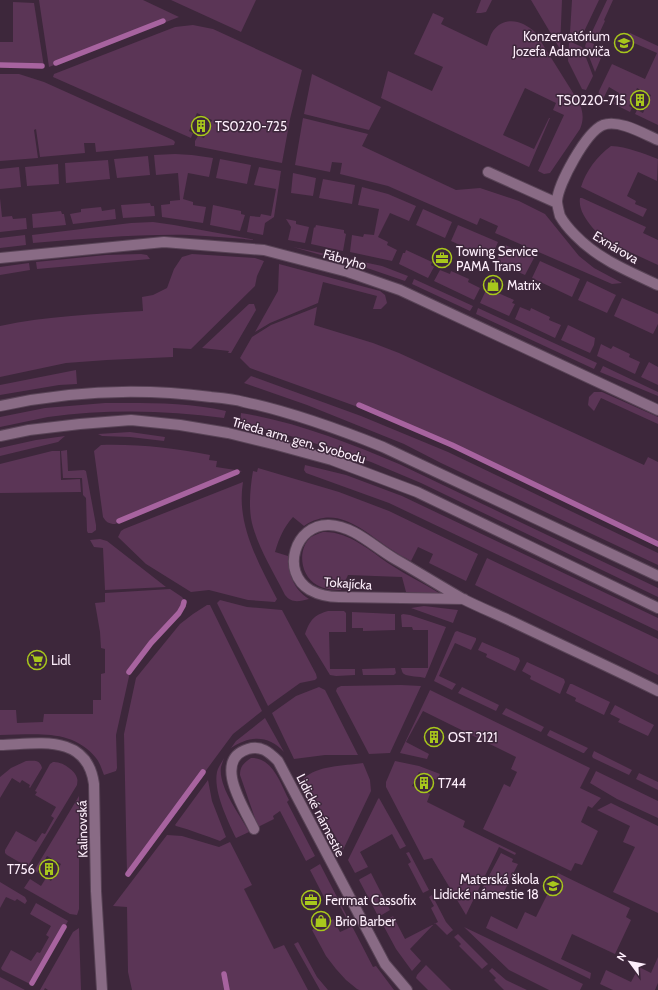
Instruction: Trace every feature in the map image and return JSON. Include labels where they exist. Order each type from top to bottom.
[{"type":"street","points":[[488,172],[557,203],[562,185],[576,156],[586,141],[603,125],[613,124],[624,126],[658,140]]},
{"type":"street","name":"Exnárova","points":[[557,203],[560,216],[569,229],[582,242],[612,263],[658,285]]},
{"type":"street","name":"Fábryho","points":[[0,258],[164,242],[264,250],[348,272],[400,290],[658,410]]},
{"type":"street","name":"Trieda arm. gen. Svobodu","points":[[0,406],[78,395],[125,392],[182,393],[244,402],[287,413],[342,430],[383,447],[658,576]]},
{"type":"street","name":"Trieda arm. gen. Svobodu","points":[[0,436],[29,430],[131,420],[180,425],[228,433],[277,445],[332,460],[417,492],[658,608]]},
{"type":"street","name":"Tokajícka","points":[[464,599],[328,597],[308,589],[297,576],[294,568],[295,550],[305,534],[318,526],[327,525],[351,530],[393,558],[464,599],[658,691]]},
{"type":"street","name":"Kalinovská","points":[[0,745],[55,744],[68,747],[78,752],[91,767],[94,784],[96,891],[102,990]]},
{"type":"street","name":"Lidické námestie","points":[[254,829],[235,789],[231,770],[235,757],[241,752],[254,747],[262,748],[269,752],[278,761],[385,964],[407,990]]},
{"type":"shaded area","points":[[39,0],[143,0],[179,17],[49,67]]},
{"type":"shaded area","points":[[171,0],[256,0],[241,32]]},
{"type":"shaded area","points":[[481,0],[492,0],[486,12],[476,13]]},
{"type":"shaded area","points":[[531,0],[562,0],[560,49]]},
{"type":"shaded area","points":[[572,0],[599,0],[580,40],[570,35]]},
{"type":"shaded area","points":[[607,0],[613,0],[597,38],[591,34]]},
{"type":"shaded area","points":[[13,2],[34,3],[44,67],[0,67],[0,42],[13,42]]},
{"type":"shaded area","points":[[433,13],[444,18],[441,24],[487,46],[493,31],[498,26],[508,21],[514,21],[525,25],[535,32],[580,104],[583,119],[580,129],[550,173],[544,174],[538,171],[564,115],[553,110],[556,103],[525,88],[503,135],[534,149],[550,118],[529,167],[381,98],[388,71],[432,91],[443,67],[414,54]]},
{"type":"shaded area","points":[[193,25],[213,29],[302,70],[290,119],[282,163],[195,146],[195,141],[198,136],[204,138],[212,120],[197,113],[189,131],[193,133],[191,138],[53,77],[54,74],[175,27]]},
{"type":"shaded area","points":[[630,33],[658,46],[658,125],[635,114],[637,110],[643,113],[651,95],[637,88],[629,106],[632,108],[630,112],[614,104],[619,93],[609,87],[603,99],[598,96],[612,64],[645,79],[657,53],[627,40]]},
{"type":"shaded area","points":[[587,41],[594,44],[591,54],[601,58],[595,72],[585,46]]},
{"type":"shaded area","points":[[571,42],[582,47],[593,76],[586,90],[582,89],[568,61],[569,43]]},
{"type":"shaded area","points":[[0,74],[19,74],[44,82],[173,140],[175,142],[174,145],[96,152],[95,143],[84,143],[85,153],[40,157],[36,129],[34,130],[38,158],[0,161]]},
{"type":"shaded area","points":[[312,74],[381,107],[369,130],[304,114]]},
{"type":"shaded area","points":[[303,118],[368,134],[362,146],[456,190],[480,188],[519,201],[545,214],[579,256],[594,268],[622,283],[612,284],[495,233],[498,226],[480,218],[477,225],[388,186],[340,174],[342,163],[332,162],[330,172],[295,165]]},
{"type":"shaded area","points":[[611,146],[629,149],[658,159],[657,181],[638,172],[627,196],[636,201],[635,204],[647,209],[643,217],[581,187],[593,164],[601,154]]},
{"type":"shaded area","points":[[175,154],[213,158],[209,177],[188,173],[183,199],[193,202],[193,205],[206,207],[203,223],[162,217],[161,205],[170,204],[170,201],[180,200],[178,173],[156,175],[154,155]]},
{"type":"shaded area","points":[[148,156],[150,175],[117,178],[114,159]]},
{"type":"shaded area","points":[[220,159],[251,165],[247,184],[216,178]]},
{"type":"shaded area","points":[[108,160],[110,179],[66,183],[65,163]]},
{"type":"shaded area","points":[[58,164],[59,184],[27,186],[25,167]]},
{"type":"shaded area","points":[[19,167],[21,187],[0,189],[0,169]]},
{"type":"shaded area","points":[[259,167],[281,171],[274,217],[265,223],[263,235],[247,232],[250,216],[260,217],[261,214],[271,216],[276,189],[254,185]]},
{"type":"shaded area","points":[[293,173],[316,178],[313,196],[291,193]]},
{"type":"shaded area","points":[[323,179],[355,185],[352,204],[319,198]]},
{"type":"shaded area","points":[[362,187],[388,194],[416,206],[409,221],[390,213],[378,237],[388,242],[387,245],[397,250],[392,261],[350,252],[352,235],[363,237],[364,234],[374,235],[379,209],[358,205]]},
{"type":"shaded area","points":[[0,198],[2,217],[12,216],[13,219],[26,218],[27,229],[0,232]]},
{"type":"shaded area","points":[[580,198],[646,227],[643,233],[658,240],[658,265],[619,247],[614,249],[597,233],[586,219],[580,205]]},
{"type":"shaded area","points":[[150,203],[151,206],[154,206],[155,216],[123,218],[121,205]]},
{"type":"shaded area","points":[[213,205],[241,211],[241,214],[245,215],[240,231],[210,225]]},
{"type":"shaded area","points":[[101,207],[102,211],[115,209],[116,219],[73,224],[70,214],[81,212],[81,209]]},
{"type":"shaded area","points":[[423,209],[452,222],[445,238],[416,225]]},
{"type":"shaded area","points":[[61,211],[62,214],[64,214],[66,225],[33,228],[32,214]]},
{"type":"shaded area","points":[[286,219],[296,221],[296,224],[309,227],[305,243],[288,240],[291,227]]},
{"type":"shaded area","points":[[153,222],[256,240],[197,235],[150,235],[33,243],[32,235],[131,223]]},
{"type":"shaded area","points":[[316,225],[344,230],[344,233],[346,234],[343,251],[311,244],[314,227],[315,228]]},
{"type":"shaded area","points":[[458,225],[498,242],[491,259],[451,241]]},
{"type":"shaded area","points":[[25,235],[26,245],[0,248],[0,238]]},
{"type":"shaded area","points":[[505,245],[534,258],[525,275],[496,262]]},
{"type":"shaded area","points":[[293,247],[382,266],[408,276],[405,281],[370,269]]},
{"type":"shaded area","points":[[406,250],[432,262],[431,265],[434,267],[428,278],[399,264],[403,253],[405,253]]},
{"type":"shaded area","points":[[192,254],[255,258],[264,261],[257,276],[255,286],[191,349],[173,348],[173,357],[66,363],[0,377],[0,326],[89,314],[143,311],[142,297],[153,295],[167,288],[174,269],[182,257]]},
{"type":"shaded area","points":[[106,255],[147,255],[150,259],[37,269],[36,262]]},
{"type":"shaded area","points":[[540,261],[580,279],[572,297],[532,278]]},
{"type":"shaded area","points":[[29,263],[30,270],[0,275],[0,267]]},
{"type":"shaded area","points":[[279,264],[380,291],[385,295],[387,303],[381,309],[373,309],[377,296],[323,282],[318,303],[270,323],[255,332],[278,291]]},
{"type":"shaded area","points":[[440,270],[450,274],[451,271],[469,279],[468,282],[480,288],[474,300],[434,281]]},
{"type":"shaded area","points":[[414,279],[473,306],[470,311],[412,284]]},
{"type":"shaded area","points":[[587,281],[616,295],[607,313],[578,300]]},
{"type":"shaded area","points":[[487,288],[514,300],[512,303],[515,304],[509,316],[480,303]]},
{"type":"shaded area","points":[[622,298],[658,314],[658,324],[653,334],[614,316]]},
{"type":"shaded area","points":[[249,304],[254,304],[256,310],[231,353],[228,353],[229,351],[202,348]]},
{"type":"shaded area","points":[[317,307],[314,325],[373,343],[399,353],[644,465],[648,457],[658,462],[658,542],[453,443],[360,404],[358,407],[250,368],[240,358],[252,337],[271,325]]},
{"type":"shaded area","points":[[520,307],[530,311],[531,308],[550,317],[549,320],[561,325],[555,338],[515,319]]},
{"type":"shaded area","points":[[478,308],[597,363],[594,369],[476,314]]},
{"type":"shaded area","points":[[568,325],[595,338],[594,345],[590,353],[561,340]]},
{"type":"shaded area","points":[[601,344],[611,349],[613,346],[630,354],[629,357],[640,362],[635,374],[597,356]]},
{"type":"shaded area","points":[[649,362],[658,367],[658,385],[641,377]]},
{"type":"shaded area","points":[[603,366],[658,392],[658,396],[600,372]]},
{"type":"shaded area","points":[[76,370],[77,384],[59,385],[0,395],[0,385]]},
{"type":"shaded area","points":[[251,376],[361,416],[448,452],[658,553],[658,565],[441,463],[404,444],[307,405],[244,383]]},
{"type":"shaded area","points":[[594,392],[602,392],[658,417],[658,424],[601,398],[594,411],[588,405],[589,397]]},
{"type":"shaded area","points":[[105,403],[151,403],[196,406],[226,411],[224,418],[158,412],[70,414],[0,427],[0,417],[45,408]]},
{"type":"shaded area","points":[[241,413],[282,422],[322,434],[399,464],[658,588],[658,597],[421,483],[371,462],[305,440],[240,422]]},
{"type":"shaded area","points":[[130,432],[165,437],[164,441],[130,437],[102,436],[98,434]]},
{"type":"shaded area","points":[[65,436],[58,442],[0,456],[0,448],[36,440]]},
{"type":"shaded area","points":[[101,445],[129,445],[183,450],[210,455],[209,460],[217,461],[216,467],[242,471],[115,524],[111,524],[103,517],[94,451]]},
{"type":"shaded area","points":[[67,450],[68,471],[86,471],[96,525],[96,530],[92,533],[88,533],[87,531],[86,498],[83,495],[82,478],[63,478],[61,451]]},
{"type":"shaded area","points":[[52,451],[60,451],[61,480],[80,479],[81,492],[0,493],[0,464]]},
{"type":"shaded area","points":[[305,465],[346,475],[402,496],[658,618],[658,631],[389,503],[306,473],[304,470]]},
{"type":"shaded area","points":[[258,468],[339,492],[389,511],[478,554],[466,581],[429,563],[433,554],[418,547],[411,561],[349,522],[327,518],[316,520],[304,526],[293,517],[282,533],[275,552],[288,556],[289,569],[293,580],[299,591],[309,599],[296,601],[290,600],[285,595],[263,553],[251,521],[251,485],[253,471],[257,472]]},
{"type":"shaded area","points":[[243,482],[242,498],[246,528],[256,557],[277,599],[275,602],[248,600],[209,590],[191,592],[146,564],[118,537],[124,529]]},
{"type":"shaded area","points":[[323,532],[350,538],[397,569],[439,593],[406,592],[402,577],[348,575],[341,590],[328,589],[319,586],[311,581],[307,575],[302,562],[302,555],[307,542],[311,537]]},
{"type":"shaded area","points":[[100,539],[107,541],[166,587],[105,590],[103,548],[94,547],[90,540]]},
{"type":"shaded area","points":[[487,558],[658,639],[658,675],[475,585]]},
{"type":"shaded area","points":[[170,589],[182,597],[185,601],[184,607],[180,614],[158,637],[130,672],[116,735],[116,771],[104,775],[96,758],[86,748],[76,742],[64,738],[39,734],[0,735],[0,710],[16,710],[17,723],[43,722],[44,714],[93,714],[93,700],[101,700],[101,674],[105,673],[105,649],[101,648],[95,603],[105,602],[105,593]]},
{"type":"shaded area","points":[[220,600],[247,607],[282,610],[317,678],[315,680],[300,683],[268,706],[217,603]]},
{"type":"shaded area","points":[[207,605],[210,605],[262,711],[233,734],[129,875],[127,873],[124,734],[136,678],[180,624]]},
{"type":"shaded area","points":[[424,606],[458,610],[453,623],[411,608]]},
{"type":"shaded area","points":[[328,611],[344,611],[346,613],[346,632],[329,632],[330,669],[355,669],[355,675],[330,675],[305,634],[309,625],[316,616]]},
{"type":"shaded area","points":[[352,612],[395,614],[395,630],[363,631],[363,628],[352,628]]},
{"type":"shaded area","points":[[403,614],[446,627],[425,678],[403,674],[401,668],[428,668],[428,630],[413,630],[412,627],[402,627],[401,615]]},
{"type":"shaded area","points":[[457,631],[476,638],[476,640],[471,650],[455,643],[439,676],[456,684],[452,690],[434,681],[455,632]]},
{"type":"shaded area","points":[[482,642],[519,658],[520,661],[515,671],[486,657],[487,654],[478,650]]},
{"type":"shaded area","points":[[527,662],[564,679],[565,682],[560,694],[530,679],[531,676],[522,671]]},
{"type":"shaded area","points":[[395,668],[396,673],[394,675],[363,675],[362,669]]},
{"type":"shaded area","points":[[570,684],[610,702],[604,715],[575,701],[576,698],[566,693]]},
{"type":"shaded area","points":[[341,686],[421,686],[390,753],[369,754],[336,691],[337,688]]},
{"type":"shaded area","points":[[319,687],[325,690],[358,755],[325,755],[294,759],[272,713],[296,696]]},
{"type":"shaded area","points":[[462,687],[499,705],[496,711],[458,693]]},
{"type":"shaded area","points":[[430,690],[590,768],[580,788],[601,798],[592,808],[588,806],[581,822],[598,831],[582,865],[575,863],[571,871],[483,829],[504,784],[510,787],[517,772],[511,769],[516,757],[423,711],[406,742],[429,754],[427,759],[400,753]]},
{"type":"shaded area","points":[[615,705],[654,725],[648,736],[618,722],[620,719],[610,714]]},
{"type":"shaded area","points":[[506,708],[544,727],[541,732],[502,714]]},
{"type":"shaded area","points":[[265,718],[284,752],[272,742],[258,739],[245,741],[231,748],[236,741]]},
{"type":"shaded area","points":[[550,730],[588,748],[583,753],[548,736],[547,735]]},
{"type":"shaded area","points":[[594,751],[632,770],[629,775],[593,758],[592,756]]},
{"type":"shaded area","points":[[224,758],[221,767],[221,775],[226,792],[249,832],[236,838],[222,806],[217,788],[217,772]]},
{"type":"shaded area","points":[[251,758],[259,759],[265,762],[275,773],[289,800],[287,802],[315,856],[306,861],[280,811],[273,816],[274,819],[258,827],[240,775],[243,765]]},
{"type":"shaded area","points":[[26,761],[38,762],[42,768],[30,788],[30,785],[22,780],[20,783],[12,778],[0,798],[0,777],[11,768]]},
{"type":"shaded area","points":[[395,761],[419,766],[440,774],[437,780],[419,772],[412,786],[430,794],[427,802],[465,821],[463,827],[516,853],[515,855],[499,847],[466,915],[432,858],[424,860],[386,787],[386,782]]},
{"type":"shaded area","points":[[53,762],[60,763],[71,769],[76,775],[77,785],[28,866],[26,866],[7,855],[5,850],[16,831],[36,842],[42,833],[45,834],[54,818],[51,816],[56,807],[35,795],[37,792],[35,791],[50,764]]},
{"type":"shaded area","points":[[363,763],[370,780],[371,791],[343,850],[303,779],[309,774],[323,769]]},
{"type":"shaded area","points":[[596,771],[658,801],[658,818],[617,799],[590,783]]},
{"type":"shaded area","points":[[639,773],[658,782],[658,790],[636,779]]},
{"type":"shaded area","points":[[208,780],[212,801],[226,837],[220,841],[175,825]]},
{"type":"shaded area","points":[[79,796],[79,909],[77,915],[70,914],[24,888],[30,879],[41,886],[46,878],[51,881],[61,864],[47,856],[37,873],[35,869]]},
{"type":"shaded area","points":[[379,798],[406,846],[400,849],[392,834],[360,852],[368,867],[355,873],[348,860]]},
{"type":"shaded area","points":[[611,803],[658,826],[658,913],[613,892],[635,847],[623,842],[630,826],[597,810]]},
{"type":"shaded area","points":[[167,835],[182,836],[219,847],[230,842],[252,885],[244,889],[274,949],[284,945],[308,990],[132,990],[128,972],[127,907],[113,906]]},
{"type":"shaded area","points":[[409,852],[429,890],[423,893],[408,864],[411,862],[406,853]]},
{"type":"shaded area","points":[[501,853],[513,859],[512,862],[518,864],[500,900],[481,891]]},
{"type":"shaded area","points":[[320,864],[373,967],[376,966],[394,990],[357,989],[346,980],[326,956],[312,930],[333,919],[340,932],[351,927],[335,897],[326,901],[310,870]]},
{"type":"shaded area","points":[[371,873],[390,910],[380,916],[377,914],[359,880]]},
{"type":"shaded area","points":[[558,873],[630,908],[626,917],[631,920],[615,954],[572,934],[561,959],[591,973],[590,979],[486,928],[491,916],[517,929],[525,912],[536,917]]},
{"type":"shaded area","points":[[0,882],[25,897],[27,901],[25,904],[17,899],[15,901],[6,897],[0,908]]},
{"type":"shaded area","points":[[432,895],[446,922],[453,930],[447,935],[435,923],[438,922],[431,908],[434,906],[429,897]]},
{"type":"shaded area","points":[[36,903],[68,921],[33,984],[30,984],[2,970],[1,968],[11,950],[31,961],[37,952],[40,953],[49,937],[46,935],[51,926],[30,914]]},
{"type":"shaded area","points":[[393,916],[405,939],[434,924],[410,949],[421,961],[412,971],[396,949],[382,923]]},
{"type":"shaded area","points":[[464,927],[583,984],[580,990],[549,990],[509,970]]},
{"type":"shaded area","points":[[79,928],[81,990],[48,990],[45,988],[44,990],[40,990],[73,932]]},
{"type":"shaded area","points":[[458,934],[488,964],[482,969],[459,946],[461,944],[454,937]]},
{"type":"shaded area","points":[[298,942],[317,977],[328,990],[320,990],[294,944]]},
{"type":"shaded area","points":[[658,957],[658,983],[655,990],[613,990],[600,984],[606,970],[631,982],[639,967],[651,973]]},
{"type":"shaded area","points":[[426,965],[451,990],[428,990],[416,978]]},
{"type":"shaded area","points":[[492,968],[506,980],[527,990],[504,990],[494,980],[496,978],[489,971]]},
{"type":"shaded area","points":[[0,977],[25,990],[0,990]]},
{"type":"waterway","points":[[56,63],[163,21]]},
{"type":"waterway","points":[[0,65],[42,66]]},
{"type":"waterway","points":[[359,405],[452,445],[658,544]]},
{"type":"waterway","points":[[119,521],[237,472]]},
{"type":"waterway","points":[[129,672],[151,643],[179,613],[184,602]]},
{"type":"waterway","points":[[128,874],[203,772]]},
{"type":"waterway","points":[[32,983],[64,927]]},
{"type":"waterway","points":[[224,974],[227,990]]},
{"type":"place","name":"Konzervatórium Jozefa Adamoviča","points":[[624,43]]},
{"type":"place","name":"TS0220-715","points":[[640,100]]},
{"type":"place","name":"TS0220-725","points":[[201,126]]},
{"type":"place","name":"Towing Service PAMA Trans","points":[[442,258]]},
{"type":"place","name":"Matrix","points":[[493,285]]},
{"type":"place","name":"Lidl","points":[[37,660]]},
{"type":"place","name":"OST 2121","points":[[434,737]]},
{"type":"place","name":"T744","points":[[424,783]]},
{"type":"place","name":"T756","points":[[49,869]]},
{"type":"place","name":"Materská škola Lidické námestie 18","points":[[553,886]]},
{"type":"place","name":"Ferrmat Cassofix","points":[[311,900]]},
{"type":"place","name":"Brio Barber","points":[[321,921]]}]
